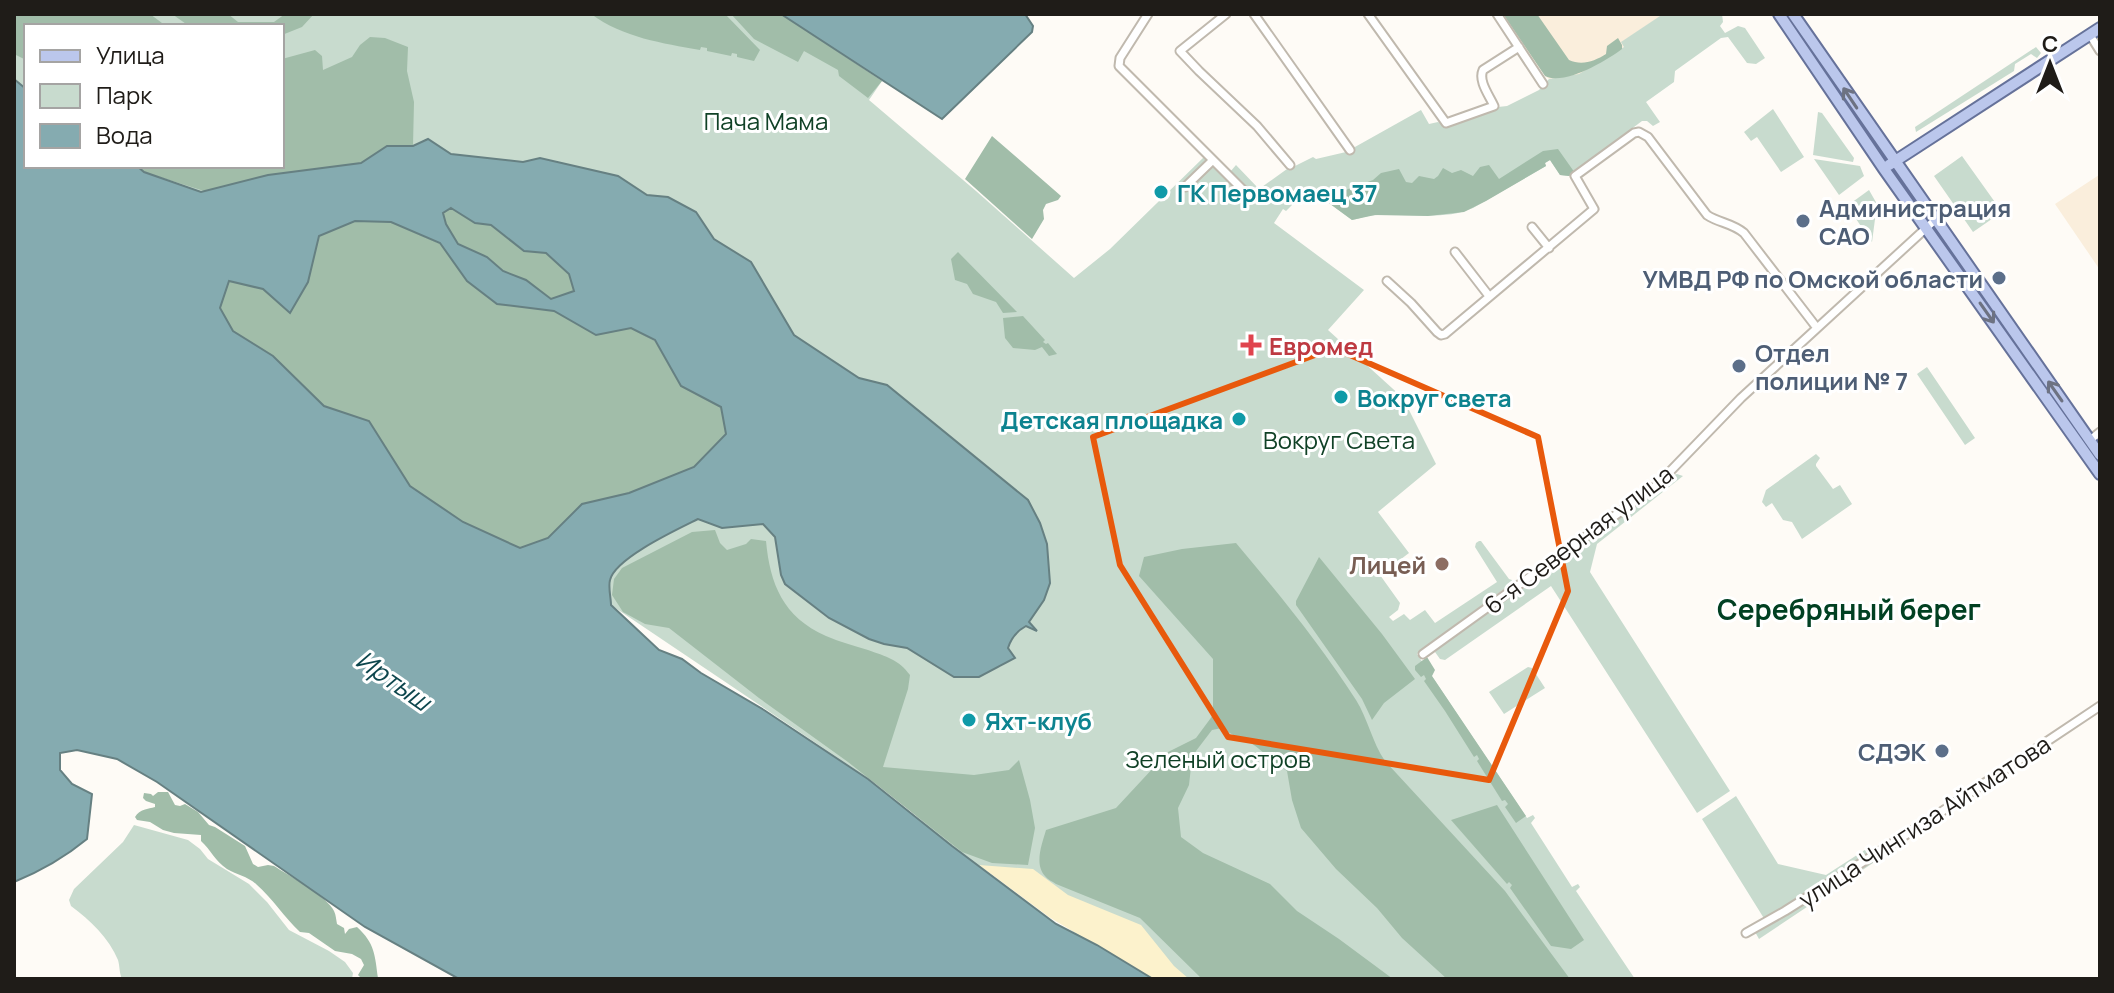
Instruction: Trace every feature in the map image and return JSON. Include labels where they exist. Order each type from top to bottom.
[{"type":"main road","points":[[1779,14],[1884,169],[2100,474]]},
{"type":"main road","points":[[1793,14],[2100,455]]},
{"type":"main road","points":[[1884,169],[2095,32]]},
{"type":"street","points":[[1148,14],[1120,58],[1119,66],[1250,197]]},
{"type":"street","points":[[1226,14],[1180,51],[1257,126],[1290,165]]},
{"type":"street","points":[[1254,14],[1350,150]]},
{"type":"street","points":[[1368,14],[1446,123],[1494,106],[1481,73],[1519,47]]},
{"type":"street","points":[[1497,14],[1543,84]]},
{"type":"street","points":[[2095,32],[2100,51]]},
{"type":"street","points":[[1387,281],[1441,335],[1445,334],[1594,209],[1575,176],[1639,132],[1648,137],[1707,215],[1714,220],[1730,223],[1744,233],[1817,328]]},
{"type":"street","points":[[1185,187],[1213,160]]},
{"type":"street","name":"6-я Северная улица","points":[[1423,654],[1656,486],[1741,398],[1936,219]]},
{"type":"street","points":[[1532,227],[1549,248]]},
{"type":"street","points":[[1455,252],[1489,296]]},
{"type":"street","points":[[2090,440],[2100,432]]},
{"type":"street","name":"улица Чингиза Айтматова","points":[[1746,933],[1835,880],[2100,706]]},
{"type":"highlighted area","points":[[1334,348],[1538,437],[1568,591],[1489,780],[1228,737],[1120,565],[1093,437]]},
{"type":"shaded area","points":[[1501,14],[1675,14],[1661,16],[1622,42],[1624,47],[1579,75],[1549,79]]},
{"type":"shaded area","points":[[2100,176],[2100,270],[2055,204]]},
{"type":"green space","name":"Зеленый остров","points":[[14,14],[781,14],[882,81],[869,100],[1074,278],[1110,249],[1204,157],[1245,199],[1253,193],[1230,172],[1236,165],[1259,189],[1287,169],[1279,159],[1282,158],[1291,168],[1313,157],[1316,159],[1346,152],[1421,110],[1429,124],[1438,122],[1444,125],[1507,106],[1539,90],[1549,79],[1579,74],[1624,47],[1621,42],[1663,14],[1722,14],[1720,26],[1725,33],[1738,26],[1745,28],[1765,58],[1756,64],[1747,63],[1728,37],[1721,38],[1675,71],[1674,82],[1646,102],[1660,122],[1653,126],[1642,121],[1569,176],[1560,175],[1550,160],[1545,163],[1546,166],[1473,208],[1438,215],[1375,215],[1352,220],[1314,192],[1309,192],[1291,203],[1286,211],[1283,209],[1274,223],[1364,290],[1328,330],[1403,398],[1436,464],[1378,512],[1409,553],[1380,575],[1400,603],[1398,610],[1389,617],[1393,621],[1404,614],[1410,620],[1425,610],[1435,623],[1497,582],[1475,547],[1479,541],[1512,580],[1417,654],[1527,818],[1533,815],[1535,818],[1531,823],[1572,887],[1578,884],[1580,887],[1576,891],[1635,979],[1152,979],[1083,939],[1017,889],[961,855],[890,793],[611,605],[609,586],[615,571],[635,553],[663,537],[698,519],[722,528],[763,524],[775,537],[785,584],[829,618],[869,639],[907,648],[954,677],[1000,667],[1014,658],[1008,648],[1011,641],[1026,626],[1034,629],[1029,622],[1044,600],[1050,583],[1047,544],[1028,500],[887,385],[859,378],[794,335],[751,262],[714,239],[696,212],[668,197],[647,195],[618,176],[540,158],[524,162],[451,154],[428,139],[413,146],[200,192],[139,168],[284,168],[284,24],[24,24],[24,87],[14,79]]},
{"type":"green space","points":[[14,14],[150,14],[163,24],[24,24],[24,59],[14,54]]},
{"type":"green space","points":[[172,14],[228,14],[238,22],[274,22],[285,14],[314,14],[302,27],[284,34],[284,24],[186,24]]},
{"type":"green space","points":[[591,14],[725,14],[760,50],[754,61],[737,57],[737,54],[732,53],[731,56],[707,51],[707,48],[701,47],[700,50],[658,42],[617,29]]},
{"type":"green space","points":[[731,14],[781,14],[882,81],[868,98],[839,76],[838,70],[804,51],[798,62],[754,39]]},
{"type":"green space","points":[[1503,14],[1537,14],[1569,60],[1574,62],[1588,62],[1602,57],[1606,54],[1607,46],[1618,38],[1622,49],[1573,75],[1563,78],[1545,76]]},
{"type":"green space","points":[[370,37],[385,38],[408,47],[407,71],[414,102],[413,146],[387,146],[361,163],[268,175],[204,191],[139,168],[284,168],[284,58],[315,50],[322,56],[323,70],[352,57]]},
{"type":"green space","points":[[2036,47],[2041,53],[2037,58],[2031,54],[2015,64],[2014,71],[1916,132],[1915,127]]},
{"type":"green space","points":[[1773,109],[1804,157],[1781,172],[1757,137],[1751,141],[1744,132]]},
{"type":"green space","points":[[1818,112],[1822,113],[1854,158],[1853,162],[1813,155]]},
{"type":"green space","points":[[992,136],[1061,196],[1046,204],[1044,219],[1032,239],[965,179]]},
{"type":"green space","points":[[1558,149],[1575,173],[1560,175],[1550,160],[1545,163],[1546,166],[1464,212],[1428,216],[1375,215],[1352,220],[1326,201],[1323,194],[1326,190],[1340,192],[1373,180],[1381,173],[1399,169],[1406,182],[1412,183],[1419,176],[1434,179],[1443,168],[1452,173],[1461,170],[1473,176],[1480,167],[1489,165],[1499,179],[1543,151]]},
{"type":"green space","points":[[1962,156],[2002,212],[1973,232],[1934,176]]},
{"type":"green space","points":[[1814,159],[1860,166],[1864,176],[1839,195]]},
{"type":"green space","points":[[1869,190],[1877,204],[1872,242],[1847,206]]},
{"type":"green space","points":[[451,208],[475,223],[491,225],[524,251],[545,252],[569,274],[575,291],[551,300],[526,280],[503,271],[487,257],[458,244],[443,213]]},
{"type":"green space","points":[[355,221],[391,222],[441,244],[467,281],[497,304],[554,311],[596,335],[631,328],[655,341],[681,386],[721,407],[726,434],[694,467],[629,493],[582,504],[548,538],[520,548],[463,522],[410,486],[369,421],[324,406],[273,356],[233,331],[220,308],[228,281],[263,289],[308,282],[319,236]]},
{"type":"green space","points":[[958,252],[1017,312],[1003,313],[996,302],[973,294],[967,284],[955,280],[951,259]]},
{"type":"green space","points":[[1023,316],[1045,340],[1043,342],[1048,343],[1057,354],[1049,356],[1042,347],[1035,350],[1013,348],[1005,338],[1003,318]]},
{"type":"green space","points":[[1927,367],[1975,438],[1965,445],[1917,374]]},
{"type":"green space","points":[[1816,454],[1820,458],[1816,466],[1833,489],[1840,485],[1852,504],[1802,539],[1792,522],[1783,520],[1772,503],[1766,507],[1762,502],[1766,490]]},
{"type":"green space","points":[[1677,474],[1683,476],[1597,544],[1590,572],[1730,791],[1697,813],[1551,586],[1445,660],[1435,652]]},
{"type":"green space","points":[[715,530],[720,543],[727,550],[746,544],[751,539],[766,541],[775,585],[781,598],[799,619],[826,636],[892,659],[910,675],[883,767],[974,775],[1009,770],[1019,760],[1035,828],[1028,865],[992,863],[962,852],[669,628],[645,624],[623,612],[612,595],[614,579],[622,568],[692,532]]},
{"type":"green space","points":[[1236,543],[1342,679],[1360,707],[1385,761],[1505,891],[1570,979],[1447,979],[1402,938],[1301,828],[1287,771],[1251,743],[1222,728],[1212,730],[1196,751],[1189,785],[1178,808],[1181,837],[1203,853],[1270,884],[1297,911],[1393,979],[1202,979],[1140,918],[1056,884],[1045,876],[1039,860],[1046,830],[1116,808],[1168,752],[1196,738],[1213,715],[1213,659],[1139,576],[1144,557]]},
{"type":"green space","points":[[1319,557],[1415,679],[1384,703],[1372,720],[1362,699],[1296,605]]},
{"type":"green space","points":[[1427,657],[1435,670],[1432,676],[1526,816],[1516,823],[1505,807],[1508,804],[1502,801],[1477,761],[1477,755],[1474,757],[1424,681],[1424,675],[1421,677],[1415,670],[1415,666]]},
{"type":"green space","points":[[1528,667],[1532,668],[1545,688],[1504,714],[1489,692]]},
{"type":"green space","points":[[158,792],[168,792],[175,805],[185,804],[198,812],[209,825],[245,846],[253,864],[258,867],[274,866],[316,893],[330,905],[337,924],[344,928],[345,934],[357,927],[371,944],[378,978],[362,979],[358,975],[364,965],[361,959],[335,951],[309,933],[300,932],[256,884],[219,863],[201,841],[201,835],[174,833],[150,822],[137,820],[135,817],[139,812],[155,807],[143,798],[144,793],[153,796]]},
{"type":"green space","points":[[1736,796],[1778,864],[1826,875],[1871,846],[1879,859],[1759,939],[1754,930],[1765,920],[1702,819]]},
{"type":"green space","points":[[1497,805],[1584,940],[1571,949],[1551,946],[1510,888],[1512,885],[1507,884],[1451,820]]},
{"type":"green space","points":[[134,825],[188,840],[208,859],[249,884],[289,930],[345,962],[353,973],[352,979],[122,979],[110,944],[92,923],[71,906],[69,900],[74,889],[123,842]]},
{"type":"sand","points":[[979,865],[1033,869],[1068,895],[1141,925],[1174,966],[1189,979],[1153,979],[1049,917]]},
{"type":"water","points":[[781,14],[1025,14],[1033,26],[1032,32],[942,119]]},
{"type":"water","name":"Иртыш","points":[[14,79],[24,87],[24,168],[139,168],[201,192],[268,175],[361,163],[387,146],[413,146],[428,139],[451,154],[523,162],[540,158],[618,176],[647,195],[668,197],[696,212],[714,239],[751,262],[794,335],[859,378],[887,385],[1028,500],[1047,544],[1050,583],[1044,600],[1029,622],[1037,631],[1026,626],[1020,630],[1008,648],[1015,658],[979,677],[954,677],[907,648],[869,639],[829,618],[785,584],[775,537],[763,524],[722,528],[698,519],[663,537],[614,571],[609,583],[611,605],[659,650],[682,659],[868,779],[1056,924],[1153,979],[459,979],[365,927],[157,782],[117,759],[77,750],[60,753],[60,770],[72,784],[92,794],[87,839],[14,882]],"holes":[[[451,208],[475,223],[491,225],[524,251],[546,253],[569,274],[574,291],[551,299],[526,280],[503,271],[487,257],[458,244],[443,213]],[[355,221],[391,222],[440,243],[467,281],[497,304],[554,311],[596,335],[631,328],[655,340],[681,386],[721,407],[726,434],[694,467],[629,493],[582,504],[548,538],[520,548],[463,522],[410,486],[369,421],[324,406],[273,356],[233,331],[220,308],[229,281],[263,289],[290,313],[308,282],[319,236]]]},
{"type":"place","name":"ГК Первомаец 37","points":[[1161,192]]},
{"type":"place","name":"Администрация САО","points":[[1803,221]]},
{"type":"place","name":"УМВД РФ по Омской области","points":[[1999,278]]},
{"type":"place","name":"Евромед","points":[[1251,345]]},
{"type":"place","name":"Отдел полиции № 7","points":[[1739,366]]},
{"type":"place","name":"Вокруг света","points":[[1341,397]]},
{"type":"place","name":"Детская площадка","points":[[1239,419]]},
{"type":"place","name":"Лицей","points":[[1442,564]]},
{"type":"place","name":"Яхт-клуб","points":[[969,720]]},
{"type":"place","name":"СДЭК","points":[[1942,751]]},
{"type":"district","name":"Серебряный берег","points":[[1849,609]]},
{"type":"park label","name":"Пача Мама","points":[[766,120]]},
{"type":"park label","name":"Вокруг Света","points":[[1339,439]]}]
